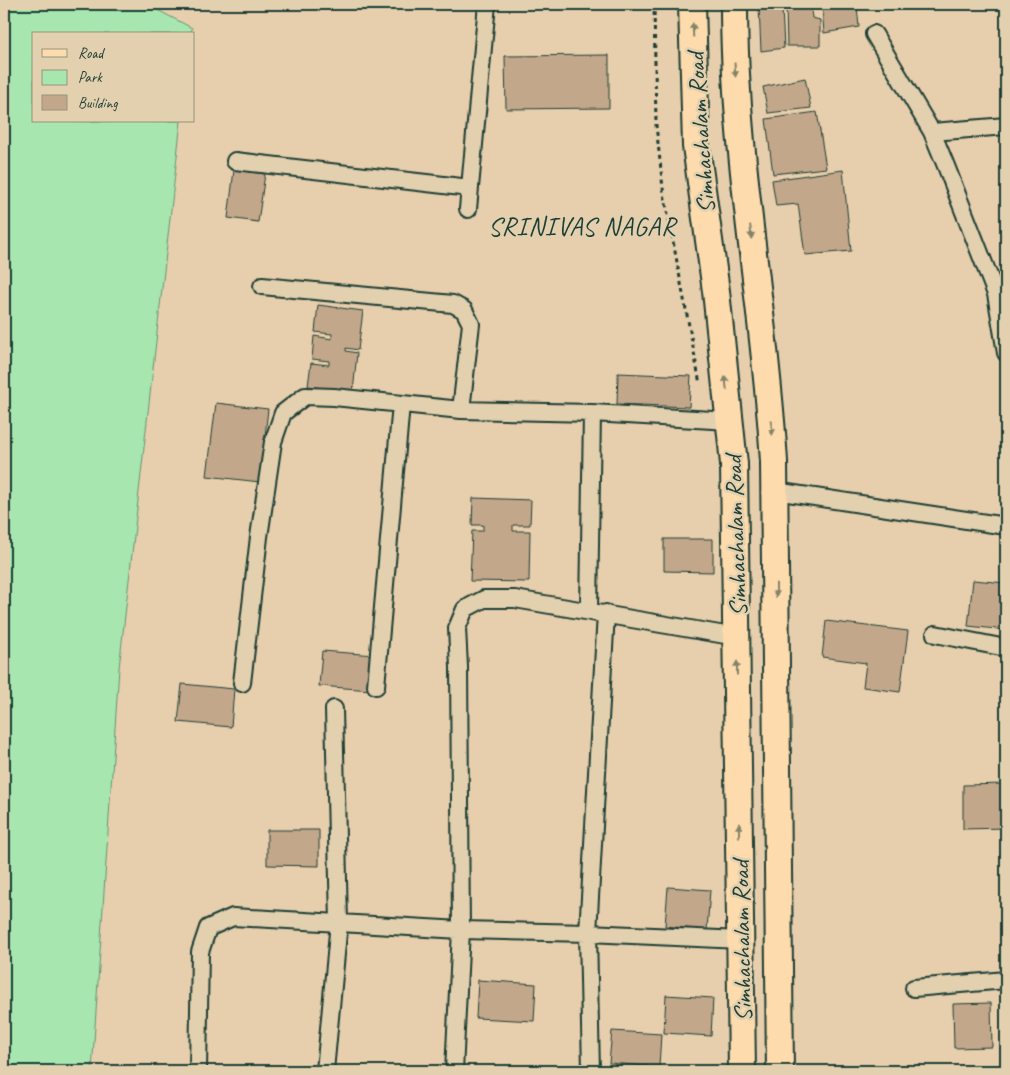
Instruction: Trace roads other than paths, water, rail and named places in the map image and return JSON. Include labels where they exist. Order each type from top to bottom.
[{"type":"main road","name":"Simhachalam Road","points":[[692,4],[696,146],[716,292],[718,421],[734,464],[742,1071]]},
{"type":"main road","points":[[734,4],[734,60],[742,156],[771,407],[775,492],[780,1071]]},
{"type":"street","points":[[468,209],[487,4]]},
{"type":"street","points":[[874,34],[932,132],[1001,294],[1006,353]]},
{"type":"street","points":[[932,132],[1006,126]]},
{"type":"street","points":[[235,160],[470,188]]},
{"type":"street","points":[[262,286],[453,304],[464,310],[471,324],[460,410]]},
{"type":"street","points":[[242,683],[259,537],[273,442],[283,413],[305,396],[460,410],[592,414],[718,421]]},
{"type":"street","points":[[376,686],[400,404]]},
{"type":"street","points":[[589,610],[592,414]]},
{"type":"street","points":[[775,492],[1006,526]]},
{"type":"street","points":[[454,1071],[462,930],[457,628],[464,609],[484,599],[515,599],[737,636]]},
{"type":"street","points":[[591,1071],[588,932],[606,613]]},
{"type":"street","points":[[934,634],[1006,648]]},
{"type":"street","points":[[325,1071],[338,922],[334,709]]},
{"type":"street","points":[[198,1071],[200,952],[208,928],[233,917],[462,930],[588,932],[741,940]]},
{"type":"street","points":[[914,988],[1006,980]]},
{"type":"district","name":"SRINIVAS NAGAR","points":[[582,226]]}]
